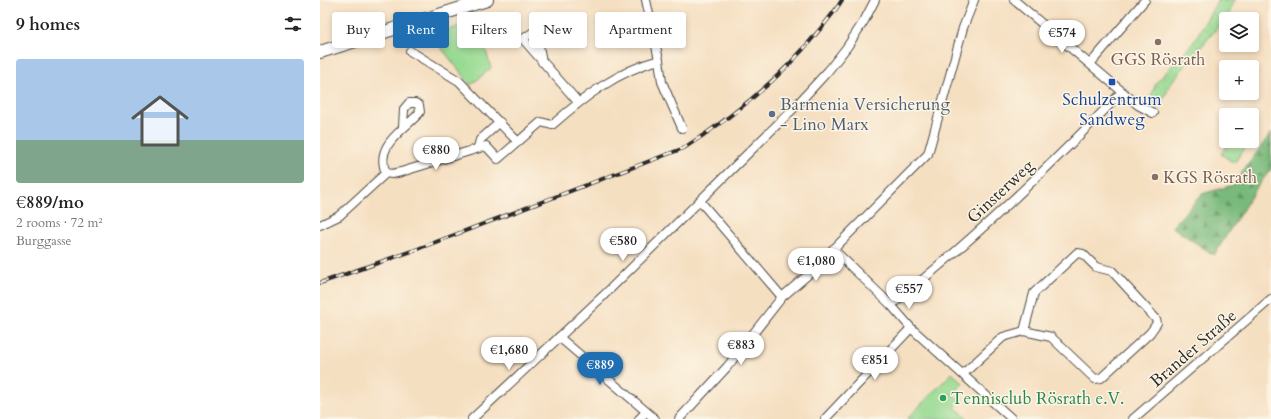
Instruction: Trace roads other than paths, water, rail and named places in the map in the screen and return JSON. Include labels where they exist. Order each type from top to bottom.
[{"type":"main road","points":[[320,52],[487,0]]},
{"type":"street","points":[[646,0],[659,60],[662,82],[682,128]]},
{"type":"street","points":[[472,419],[700,201],[793,109],[828,71],[864,21],[875,0]]},
{"type":"street","points":[[680,419],[727,367],[782,297],[809,274],[928,154],[963,28],[974,0]]},
{"type":"street","points":[[1090,64],[1145,0]]},
{"type":"street","points":[[1019,1],[1122,92],[1138,105],[1153,113]]},
{"type":"street","points":[[410,51],[459,81],[518,142]]},
{"type":"street","points":[[386,173],[392,174],[401,172],[478,147],[486,146],[498,160],[541,122],[552,125],[578,102],[621,75],[644,64],[659,60]]},
{"type":"street","points":[[542,62],[578,102]]},
{"type":"street","name":"Ginsterweg","points":[[891,305],[963,246],[1012,202],[1122,92]]},
{"type":"street","points":[[478,147],[480,140],[500,122]]},
{"type":"street","points":[[386,173],[383,165],[383,152],[403,126]]},
{"type":"street","points":[[320,225],[339,216],[386,173]]},
{"type":"street","points":[[700,201],[782,297]]},
{"type":"street","points":[[833,250],[891,305],[911,328],[1012,419]]},
{"type":"street","points":[[963,374],[1003,337],[1024,331],[1051,337],[1095,379],[1101,378],[1150,333],[1157,323],[1156,319],[1112,271],[1096,267],[1083,254],[1077,254],[1034,293],[1029,307],[1024,331]]},
{"type":"street","name":"Brander Straße","points":[[1133,419],[1271,299]]},
{"type":"street","points":[[825,419],[911,328]]},
{"type":"street","points":[[559,337],[655,419]]},
{"type":"street","points":[[639,419],[646,412]]},
{"type":"railway","points":[[320,283],[412,251],[684,148],[721,123],[771,82],[802,51],[842,0]]},
{"type":"place","name":"GGS Rösrath","points":[[1158,42]]},
{"type":"place","name":"Schulzentrum Sandweg","points":[[1112,82]]},
{"type":"place","name":"Barmenia Versicherung - Lino Marx","points":[[772,114]]},
{"type":"place","name":"KGS Rösrath","points":[[1155,177]]},
{"type":"place","name":"Tennisclub Rösrath e.V.","points":[[943,398]]}]
